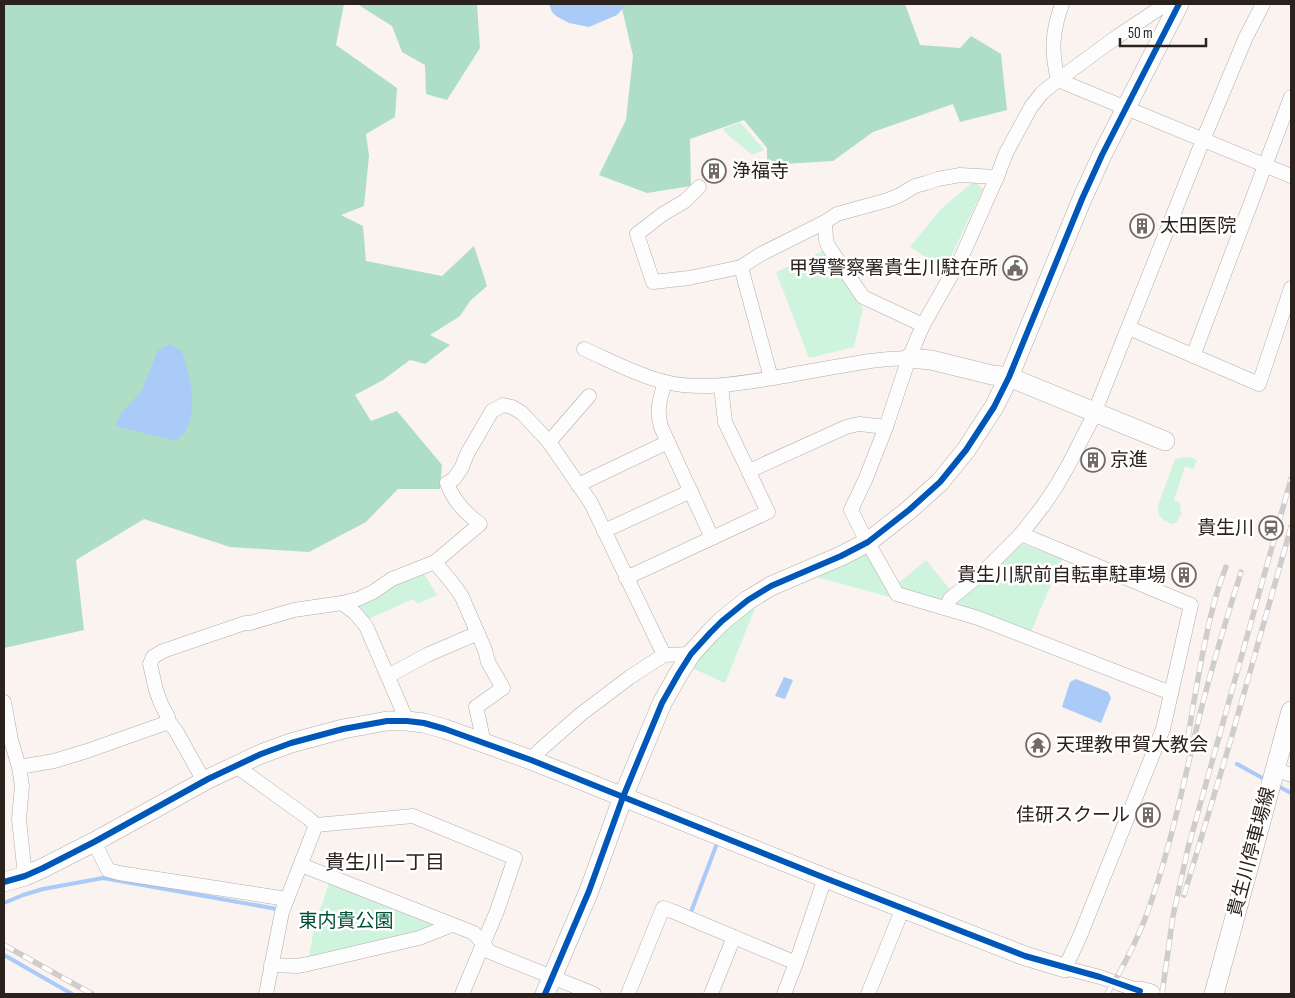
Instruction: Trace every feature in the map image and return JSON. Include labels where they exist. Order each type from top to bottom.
[{"type":"street","points":[[1058,80],[1054,62],[1053,40],[1062,4]]},
{"type":"street","points":[[1171,694],[978,618],[897,594],[851,510],[886,427],[909,358],[923,324],[961,258],[1006,153],[1031,107],[1042,93],[1118,36],[1163,6],[1179,4]]},
{"type":"street","points":[[548,986],[589,891],[623,797],[662,703],[692,654],[722,621],[758,593],[868,542],[909,510],[940,482],[970,443],[994,407],[1009,377],[1102,154],[1179,4]]},
{"type":"street","points":[[946,608],[950,599],[983,572],[1021,534],[1057,486],[1092,421],[1203,140],[1246,37],[1263,4]]},
{"type":"street","points":[[1058,80],[1291,176]]},
{"type":"street","points":[[1193,356],[1291,97]]},
{"type":"street","points":[[699,187],[685,201],[663,214],[637,234],[653,282],[689,278],[741,267],[837,214],[888,200],[915,186],[938,179],[960,176],[997,177]]},
{"type":"street","points":[[825,222],[828,246],[863,297],[923,324]]},
{"type":"street","points":[[741,267],[771,378]]},
{"type":"street","points":[[1129,328],[1260,384],[1291,288]]},
{"type":"street","points":[[584,349],[631,371],[665,382],[694,386],[721,386],[870,361],[909,358],[931,360],[992,375],[1009,377],[1165,441]]},
{"type":"street","points":[[665,382],[658,408],[660,427],[712,538]]},
{"type":"street","points":[[626,578],[768,512],[725,422],[721,386]]},
{"type":"street","points":[[549,442],[589,396]]},
{"type":"street","points":[[204,781],[169,722],[161,704],[150,664],[153,657],[170,648],[245,623],[294,610],[358,599],[392,579],[436,562],[480,524],[464,511],[450,493],[447,482],[454,479],[462,467],[467,454],[492,411],[503,405],[512,407],[522,413],[549,442],[591,503],[664,654]]},
{"type":"street","points":[[749,471],[846,427],[859,424],[886,427]]},
{"type":"street","points":[[578,485],[668,442]]},
{"type":"street","points":[[604,531],[691,491]]},
{"type":"street","points":[[1021,534],[1191,605],[1159,741],[1080,936],[1065,968]]},
{"type":"street","points":[[436,562],[462,597],[485,650],[488,662],[503,688],[476,707],[484,743]]},
{"type":"street","points":[[342,603],[355,613],[366,626],[406,721]]},
{"type":"street","points":[[388,676],[427,655],[478,633]]},
{"type":"street","points":[[531,760],[581,714],[664,654],[692,654]]},
{"type":"street","points":[[4,702],[22,786],[18,819],[25,876]]},
{"type":"street","name":"貴生川停車場線","points":[[1214,994],[1283,772],[1291,711]]},
{"type":"street","points":[[4,882],[25,876],[94,842],[204,781],[261,754],[291,743],[368,723],[406,721],[424,723],[445,729],[531,760],[1025,956],[1100,977],[1142,993]]},
{"type":"street","points":[[19,767],[54,761],[88,751],[169,722]]},
{"type":"street","points":[[236,766],[316,825],[413,816],[515,858],[497,910],[462,994]]},
{"type":"street","points":[[266,994],[282,912],[316,825]]},
{"type":"street","points":[[94,842],[108,870],[118,873],[287,899]]},
{"type":"street","points":[[301,865],[474,933],[490,952],[548,986],[594,994]]},
{"type":"street","points":[[784,994],[826,878]]},
{"type":"street","points":[[628,994],[663,908],[796,963]]},
{"type":"street","points":[[868,994],[903,908]]},
{"type":"street","points":[[271,965],[297,966],[308,964],[418,938],[452,925]]},
{"type":"street","points":[[711,994],[734,937]]},
{"type":"green space","points":[[4,4],[344,4],[336,45],[397,88],[395,117],[366,134],[369,156],[364,206],[341,215],[363,226],[366,261],[442,276],[474,246],[487,286],[470,301],[460,316],[430,335],[450,345],[425,364],[410,360],[383,380],[355,395],[371,421],[397,411],[442,465],[440,489],[398,489],[366,522],[309,552],[230,547],[144,519],[76,560],[84,630],[4,648]]},
{"type":"green space","points":[[357,4],[477,4],[480,48],[447,100],[426,94],[425,65],[402,52],[392,26]]},
{"type":"green space","points":[[621,4],[905,4],[920,45],[960,48],[971,36],[1001,54],[1007,110],[960,122],[953,104],[873,132],[833,161],[767,165],[767,148],[744,120],[690,139],[691,186],[647,193],[599,175],[626,120],[633,56]]},
{"type":"green space","points":[[740,122],[764,150],[752,155],[723,129]]},
{"type":"green space","points":[[974,181],[983,189],[945,269],[910,247],[941,209]]},
{"type":"green space","points":[[823,251],[863,308],[854,347],[809,358],[776,272]]},
{"type":"green space","points":[[1187,457],[1197,461],[1193,469],[1185,466],[1174,500],[1181,505],[1180,511],[1182,512],[1177,522],[1173,524],[1159,516],[1158,506],[1175,459]]},
{"type":"green space","points":[[1020,543],[1062,559],[1030,634],[954,607],[953,601]]},
{"type":"green space","points":[[865,552],[869,553],[890,597],[816,577]]},
{"type":"green space","points":[[926,560],[952,592],[943,598],[938,599],[901,590],[895,584]]},
{"type":"green space","points":[[421,569],[437,595],[418,604],[413,599],[366,620],[352,602]]},
{"type":"green space","points":[[756,606],[725,683],[692,668],[729,627]]},
{"type":"green space","name":"東内貴公園","points":[[329,883],[431,923],[432,928],[309,958],[314,928]]},
{"type":"water","points":[[549,4],[627,4],[617,15],[589,27],[569,23],[556,16]]},
{"type":"water","points":[[170,344],[182,351],[192,390],[192,409],[186,430],[176,441],[115,426],[121,413],[141,392],[158,350]]},
{"type":"water","points":[[784,677],[793,680],[785,699],[775,696]]},
{"type":"water","points":[[1076,679],[1108,692],[1111,698],[1101,723],[1062,707],[1070,682]]},
{"type":"waterway","points":[[1237,764],[1266,780]]},
{"type":"waterway","points":[[1278,786],[1291,793]]},
{"type":"waterway","points":[[691,912],[716,846]]},
{"type":"waterway","points":[[4,903],[43,889],[103,878],[277,909]]},
{"type":"waterway","points":[[4,955],[72,994]]},
{"type":"railway","points":[[1162,994],[1173,916],[1188,848],[1291,479]]},
{"type":"railway","points":[[1184,895],[1231,739],[1291,527]]},
{"type":"railway","points":[[1188,737],[1209,623],[1226,567]]},
{"type":"railway","points":[[1107,994],[1133,946],[1155,892],[1176,818],[1199,718],[1241,572]]},
{"type":"railway","points":[[4,945],[92,994]]},
{"type":"cycle path","points":[[545,994],[589,891],[623,797],[662,703],[691,654],[722,621],[748,600],[771,586],[841,556],[868,542],[909,510],[940,482],[966,450],[994,407],[1009,377],[1102,155],[1179,4]]},
{"type":"cycle path","points":[[4,882],[43,868],[208,779],[261,754],[291,743],[343,729],[387,721],[407,721],[424,723],[445,729],[531,760],[1025,956],[1100,977],[1140,991]]},
{"type":"place","name":"浄福寺","points":[[714,171]]},
{"type":"place","name":"太田医院","points":[[1142,226]]},
{"type":"place","name":"甲賀警察署貴生川駐在所","points":[[1015,268]]},
{"type":"place","name":"京進","points":[[1093,460]]},
{"type":"place","name":"貴生川","points":[[1271,528]]},
{"type":"place","name":"貴生川駅前自転車駐車場","points":[[1184,575]]},
{"type":"place","name":"天理教甲賀大教会","points":[[1038,745]]},
{"type":"place","name":"佳研スクール","points":[[1148,815]]},
{"type":"district","name":"貴生川一丁目","points":[[385,863]]}]
